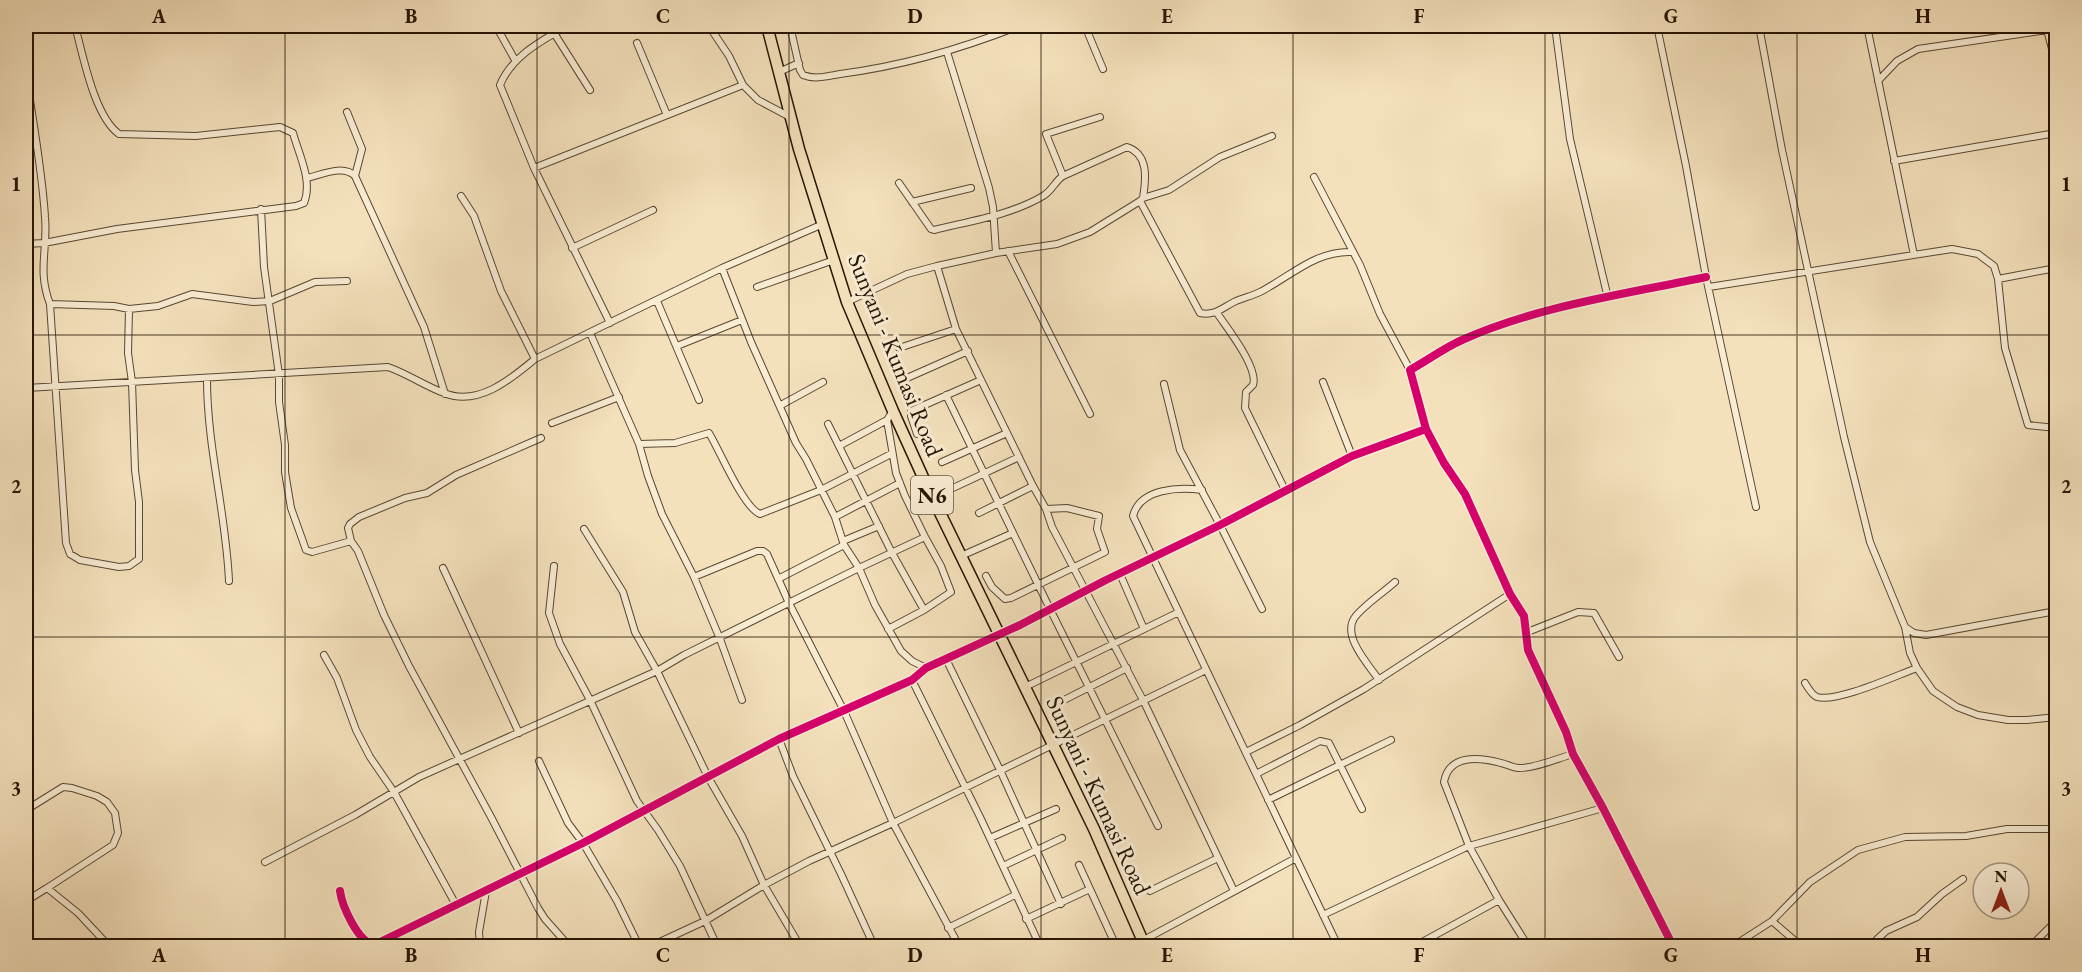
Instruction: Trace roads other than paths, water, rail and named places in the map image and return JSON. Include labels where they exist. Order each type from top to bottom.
[{"type":"main road","name":"Sunyani - Kumasi Road","points":[[767,26],[790,118],[834,260],[890,416],[1053,744],[1098,838],[1144,944]]},
{"type":"street","points":[[26,244],[44,243],[117,229],[196,221],[296,206],[304,203],[307,195],[307,178],[293,133],[280,127],[196,136],[120,134],[113,130],[99,105],[75,26]]},
{"type":"street","points":[[496,26],[515,60]]},
{"type":"street","points":[[567,26],[515,60],[500,85],[534,168],[610,322]]},
{"type":"street","points":[[709,26],[729,56],[743,85],[758,100],[790,118]]},
{"type":"street","points":[[790,26],[800,70],[803,75],[814,78],[867,71],[947,52],[1019,26]]},
{"type":"street","points":[[1085,26],[1103,69]]},
{"type":"street","points":[[1555,26],[1570,139],[1608,298]]},
{"type":"street","points":[[1657,26],[1706,277],[1756,507]]},
{"type":"street","points":[[1759,26],[1782,150],[1832,385],[1870,542],[1905,627],[1908,645],[1917,668],[1933,691],[1967,711],[2008,720],[2056,717]]},
{"type":"street","points":[[1867,26],[1914,255]]},
{"type":"street","points":[[1878,81],[1897,61],[1918,49],[2047,28],[2055,51],[2056,64]]},
{"type":"street","points":[[554,33],[590,90]]},
{"type":"street","points":[[637,43],[667,115]]},
{"type":"street","points":[[947,52],[989,188],[996,253]]},
{"type":"street","points":[[779,72],[799,63]]},
{"type":"street","points":[[26,74],[45,214],[42,271],[50,304],[66,543],[70,554],[80,560],[119,567],[129,566],[140,559],[141,542],[132,382],[128,353],[129,309]]},
{"type":"street","points":[[534,168],[743,85]]},
{"type":"street","points":[[347,112],[362,149],[355,176]]},
{"type":"street","points":[[1063,176],[1046,134],[1100,117]]},
{"type":"street","points":[[1894,161],[2056,133]]},
{"type":"street","points":[[848,302],[907,274],[996,253],[1067,241],[1089,231],[1141,200],[1169,190],[1220,157],[1272,136]]},
{"type":"street","points":[[899,183],[931,229],[934,230],[993,216],[1041,197],[1049,192],[1057,180],[1063,176],[1127,147],[1131,148],[1142,159],[1146,178],[1141,200],[1200,313],[1217,313],[1327,254],[1338,251],[1353,252]]},
{"type":"street","points":[[307,178],[343,170],[350,171],[355,176],[424,327],[445,394]]},
{"type":"street","points":[[1314,177],[1353,252],[1380,314],[1410,370],[1426,429],[1444,463],[1465,494],[1510,594],[1524,616],[1528,650],[1566,732],[1573,754],[1673,946]]},
{"type":"street","points":[[912,202],[971,188]]},
{"type":"street","points":[[461,196],[474,216],[501,291],[536,359]]},
{"type":"street","points":[[261,210],[264,267],[279,375],[285,472],[291,508],[306,550],[320,551],[351,541]]},
{"type":"street","points":[[572,248],[653,210]]},
{"type":"street","points":[[26,388],[388,368],[405,373],[445,394],[459,397],[474,396],[509,381],[536,359],[610,322],[722,268],[823,225]]},
{"type":"street","points":[[1709,287],[1952,249],[1969,251],[1982,256],[1991,263],[1998,279],[2005,348],[2028,425],[2056,428]]},
{"type":"street","points":[[1008,251],[1090,414]]},
{"type":"street","points":[[757,286],[834,260]]},
{"type":"street","points":[[937,266],[956,329],[1085,591],[1144,702],[1233,891]]},
{"type":"street","points":[[722,268],[742,320],[796,443],[835,517],[843,543],[859,568],[901,651],[912,661],[926,668]]},
{"type":"street","points":[[1998,279],[2056,268]]},
{"type":"street","points":[[1410,370],[1455,343],[1503,324],[1706,277]]},
{"type":"street","points":[[50,304],[114,306],[129,309],[158,306],[192,294],[254,302],[270,301],[315,282],[346,281]]},
{"type":"street","points":[[657,301],[699,400]]},
{"type":"street","points":[[1217,313],[1254,374],[1253,385],[1246,392],[1245,408],[1285,490]]},
{"type":"street","points":[[676,346],[742,320]]},
{"type":"street","points":[[899,348],[956,329]]},
{"type":"street","points":[[590,333],[639,444],[662,514],[694,577],[720,639],[742,700]]},
{"type":"street","points":[[907,378],[968,351]]},
{"type":"street","points":[[207,379],[207,410],[224,518],[229,581]]},
{"type":"street","points":[[916,434],[911,416],[912,411],[981,380]]},
{"type":"street","points":[[781,405],[823,382]]},
{"type":"street","points":[[1323,382],[1352,456]]},
{"type":"street","points":[[1164,384],[1180,450],[1262,609]]},
{"type":"street","points":[[946,395],[1158,826]]},
{"type":"street","points":[[552,423],[619,397]]},
{"type":"street","points":[[839,446],[890,416],[891,454],[900,483],[951,590],[949,595],[888,629]]},
{"type":"street","points":[[828,424],[892,553],[924,610]]},
{"type":"street","points":[[340,891],[344,909],[363,938],[369,944],[374,945],[584,843],[779,739],[912,680],[926,668],[1000,635],[1352,456],[1426,429]]},
{"type":"street","points":[[639,444],[675,444],[709,433],[744,498],[758,514],[821,490],[891,454]]},
{"type":"street","points":[[942,462],[1007,433]]},
{"type":"street","points":[[541,438],[456,475],[427,492],[405,498],[359,517],[348,528],[351,541],[358,551],[384,615],[409,666],[460,757],[545,920],[569,946]]},
{"type":"street","points":[[953,488],[1019,457]]},
{"type":"street","points":[[835,517],[900,483]]},
{"type":"street","points":[[979,513],[1033,486]]},
{"type":"street","points":[[1202,490],[1180,487],[1156,493],[1143,501],[1133,516],[1338,946]]},
{"type":"street","points":[[986,576],[992,587],[1005,599],[1011,598],[1105,552],[1097,529],[1100,517],[1067,508],[1046,508]]},
{"type":"street","points":[[778,579],[879,526]]},
{"type":"street","points":[[584,529],[623,592],[635,632],[657,671],[708,777],[742,836],[764,885],[800,946]]},
{"type":"street","points":[[961,556],[1013,532]]},
{"type":"street","points":[[265,862],[460,757],[657,671],[684,655],[924,537]]},
{"type":"street","points":[[694,577],[751,553],[763,551],[767,554],[789,603],[844,711],[893,823],[959,946]]},
{"type":"street","points":[[554,566],[549,613],[568,662],[590,700],[632,791],[680,866],[717,946]]},
{"type":"street","points":[[443,568],[519,733]]},
{"type":"street","points":[[1120,574],[1144,629]]},
{"type":"street","points":[[1379,680],[1354,642],[1351,631],[1354,618],[1395,582]]},
{"type":"street","points":[[1245,752],[1300,725],[1379,680],[1510,594]]},
{"type":"street","points":[[1905,627],[1914,633],[1926,635],[2056,611]]},
{"type":"street","points":[[1025,687],[1179,612]]},
{"type":"street","points":[[1525,633],[1578,612],[1594,613],[1619,657]]},
{"type":"street","points":[[324,655],[337,678],[356,730],[370,757],[394,792],[456,905]]},
{"type":"street","points":[[946,659],[1061,904]]},
{"type":"street","points":[[1805,683],[1819,698],[1836,696],[1854,692],[1917,668]]},
{"type":"street","points":[[1062,701],[1127,669]]},
{"type":"street","points":[[651,946],[705,921],[809,861],[893,823],[1206,670]]},
{"type":"street","points":[[912,680],[1040,946]]},
{"type":"street","points":[[779,739],[793,776],[874,946]]},
{"type":"street","points":[[1268,800],[1390,740]]},
{"type":"street","points":[[1256,774],[1320,741],[1329,743],[1362,809]]},
{"type":"street","points":[[1528,946],[1469,846],[1444,782],[1446,771],[1450,765],[1471,759],[1500,762],[1513,767],[1528,767],[1573,754]]},
{"type":"street","points":[[539,761],[568,824],[584,843],[639,946]]},
{"type":"street","points":[[26,810],[63,787],[72,788],[97,796],[107,802],[116,813],[118,833],[113,845],[26,901]]},
{"type":"street","points":[[990,838],[1056,808]]},
{"type":"street","points":[[1323,915],[1469,846],[1603,808]]},
{"type":"street","points":[[1734,946],[1772,921],[1806,885],[1858,850],[1889,840],[1908,837],[1970,836],[2007,829],[2056,829]]},
{"type":"street","points":[[1003,866],[1062,838]]},
{"type":"street","points":[[1150,891],[1218,858]]},
{"type":"street","points":[[1144,944],[1233,891],[1296,858]]},
{"type":"street","points":[[1080,865],[1116,946]]},
{"type":"street","points":[[1870,946],[1881,934],[1917,917],[1942,894],[1963,879]]},
{"type":"street","points":[[46,888],[78,913],[109,946]]},
{"type":"street","points":[[1026,919],[1090,889]]},
{"type":"street","points":[[480,946],[479,932],[486,891]]},
{"type":"street","points":[[948,928],[1015,895]]},
{"type":"street","points":[[1415,946],[1499,900]]},
{"type":"street","points":[[1772,921],[1801,946]]},
{"type":"street","points":[[2031,946],[2056,921]]}]
